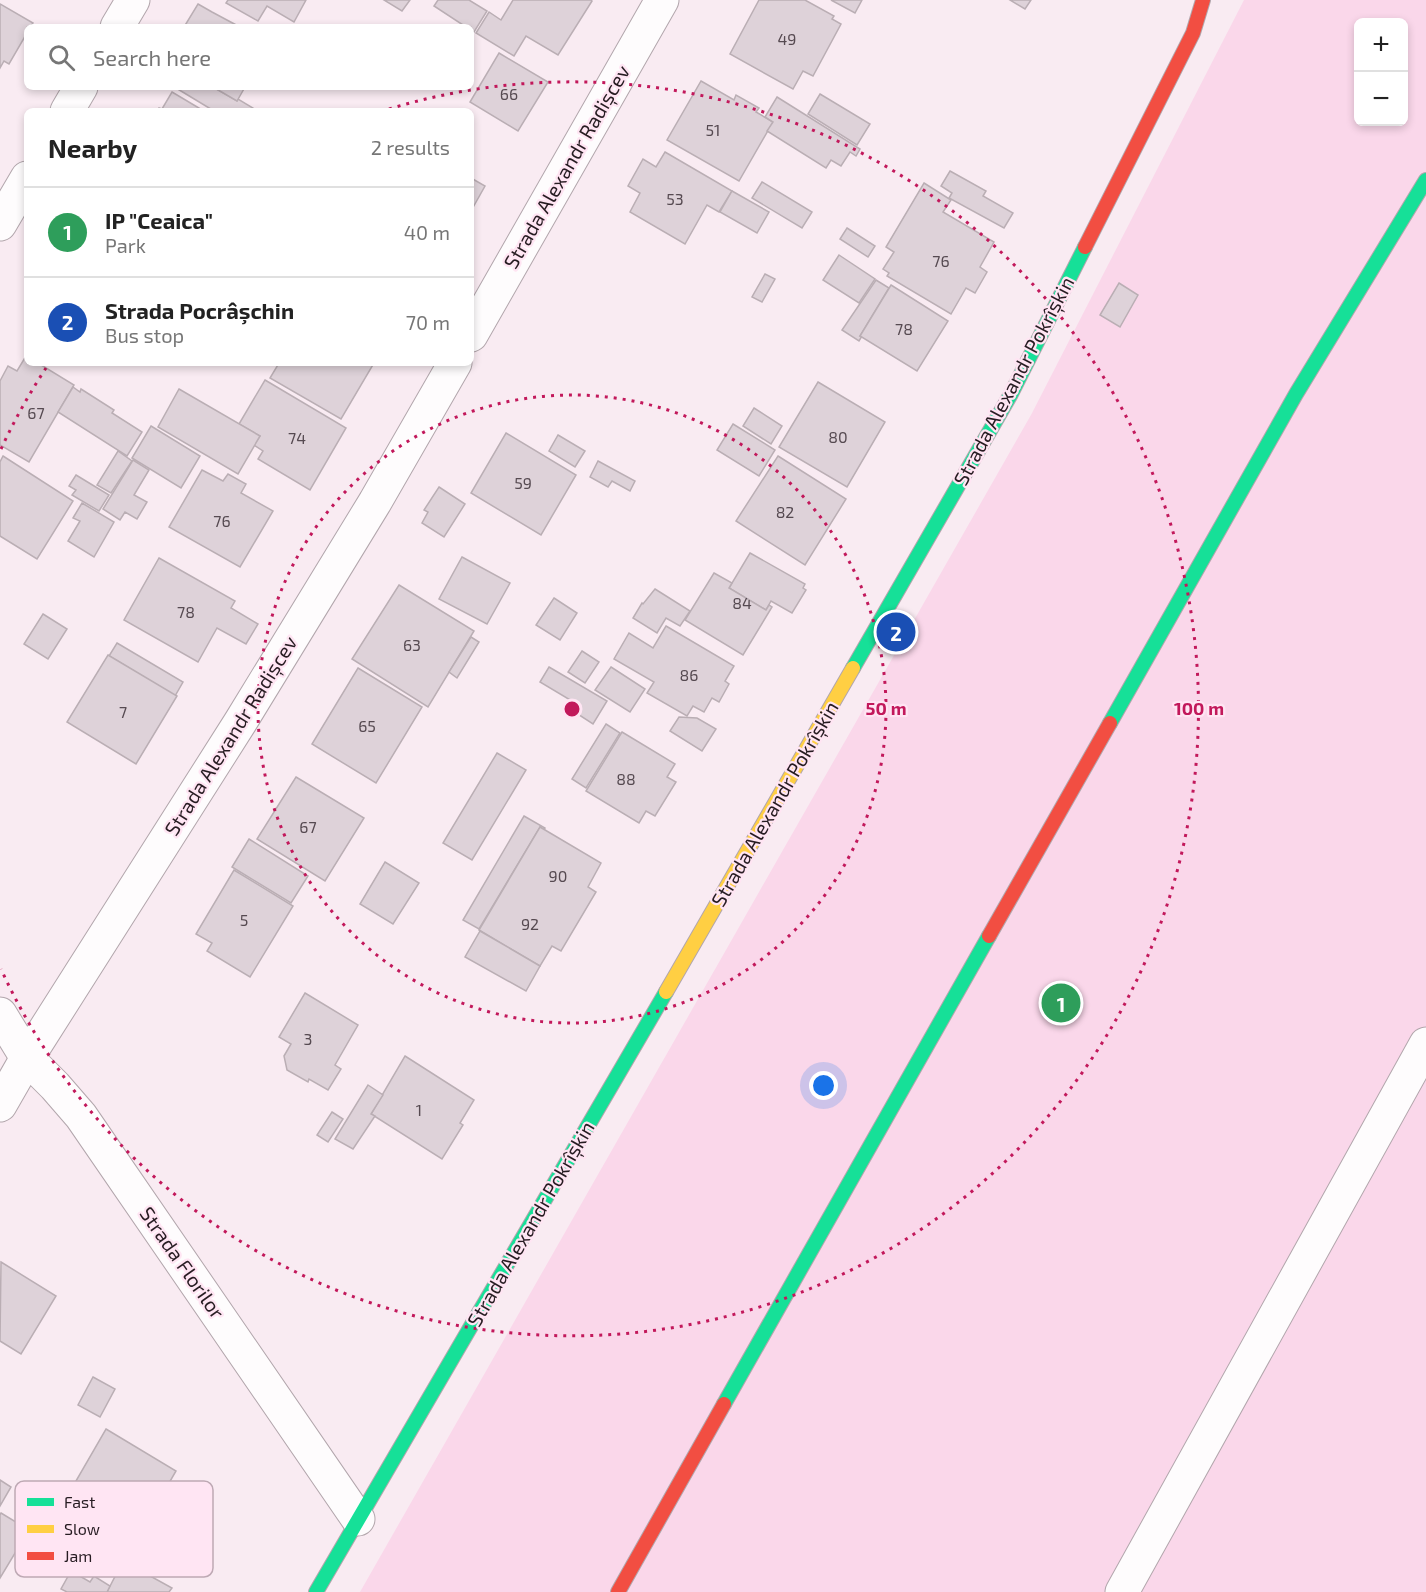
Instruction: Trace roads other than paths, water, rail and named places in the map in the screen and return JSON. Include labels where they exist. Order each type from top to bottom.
[{"type":"street","points":[[119,24],[133,0]]},
{"type":"street","name":"Strada Alexandr Radișcev","points":[[474,330],[662,0]]},
{"type":"street","name":"Strada Alexandr Pokrîșkin","points":[[316,1592],[663,998],[1011,394],[1193,33],[1203,0]]},
{"type":"street","points":[[69,108],[79,90]]},
{"type":"street","points":[[618,1592],[1285,414],[1426,180]]},
{"type":"street","points":[[0,224],[24,183]]},
{"type":"street","name":"Strada Alexandr Radișcev","points":[[0,1105],[27,1058],[241,721],[363,522],[453,366]]},
{"type":"street","name":"Strada Florilor","points":[[0,1014],[27,1058],[81,1116],[358,1519]]},
{"type":"street","points":[[1122,1592],[1426,1044]]},
{"type":"place","name":"Strada Pocrâşchin","points":[[896,632]]},
{"type":"place","name":"IP \"Ceaica\"","points":[[1061,1003]]}]
